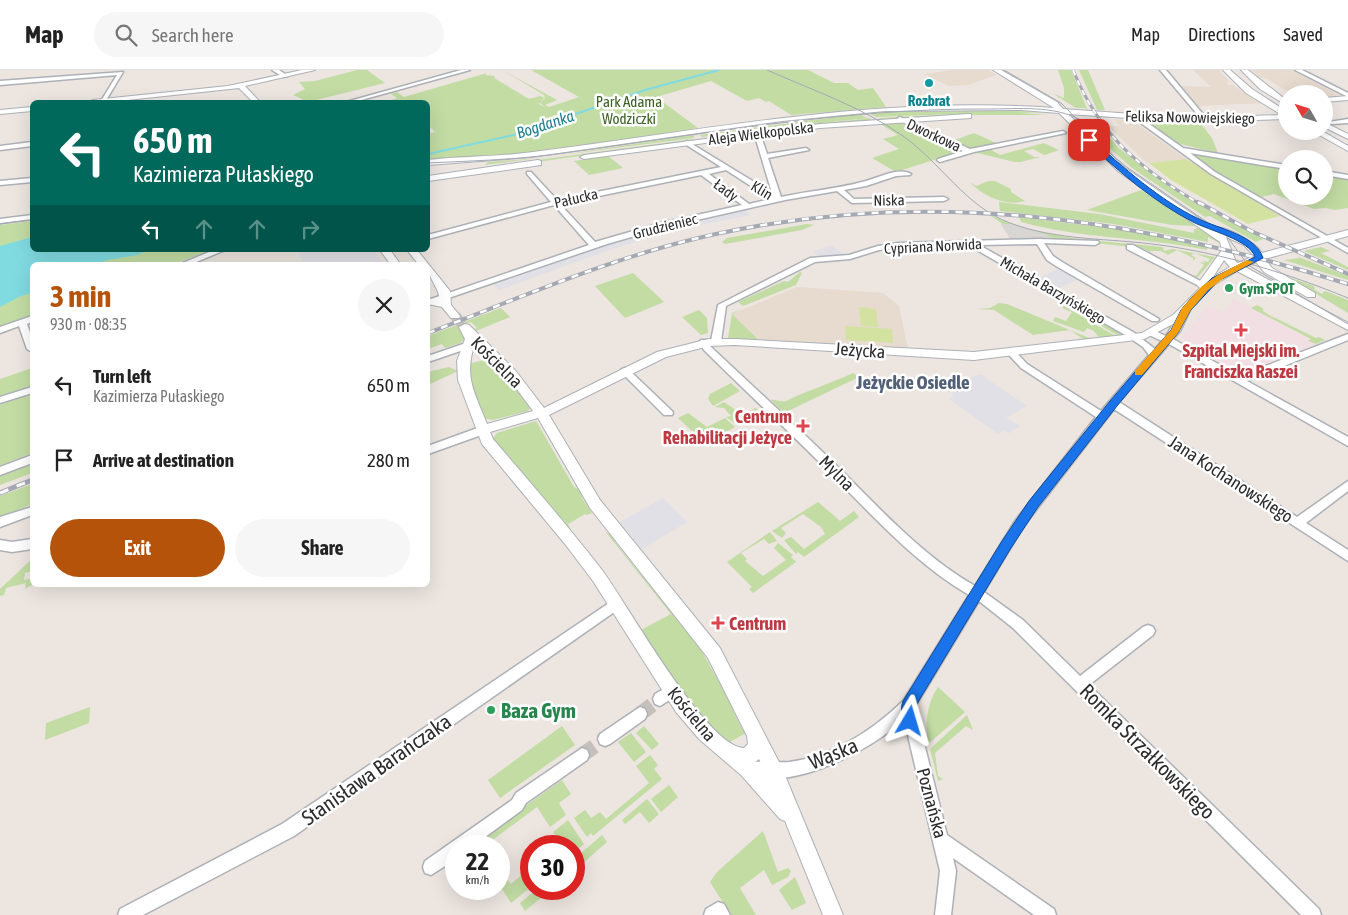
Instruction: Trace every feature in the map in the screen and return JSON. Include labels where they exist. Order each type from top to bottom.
[{"type":"street","points":[[61,78],[62,70]]},
{"type":"street","points":[[275,70],[284,76]]},
{"type":"street","points":[[133,100],[162,99],[241,86],[312,70]]},
{"type":"street","points":[[356,100],[468,70]]},
{"type":"street","points":[[996,70],[1054,104],[1071,123],[1128,175],[1226,242],[1228,260],[1348,327]]},
{"type":"street","points":[[1162,70],[1205,120]]},
{"type":"street","points":[[1226,70],[1243,86],[1278,108]]},
{"type":"street","points":[[1244,70],[1278,98]]},
{"type":"street","points":[[1298,70],[1348,97]]},
{"type":"street","points":[[0,84],[110,72],[121,73],[105,100]]},
{"type":"street","points":[[241,86],[255,100]]},
{"type":"street","points":[[1270,92],[1278,95]]},
{"type":"street","points":[[1333,99],[1348,97]]},
{"type":"street","points":[[1333,104],[1348,103]]},
{"type":"street","name":"Aleja Wielkopolska","points":[[430,162],[543,154],[698,130],[856,111],[973,107],[1063,113]]},
{"type":"street","points":[[0,112],[30,109]]},
{"type":"street","name":"Feliksa Nowowiejskiego","points":[[1063,113],[1205,120],[1264,118],[1278,114]]},
{"type":"street","name":"Aleja Wielkopolska","points":[[430,179],[757,133],[900,119],[1052,116],[1063,113]]},
{"type":"street","points":[[1052,116],[1071,123]]},
{"type":"street","points":[[1136,117],[1179,150],[1252,197],[1348,251]]},
{"type":"street","name":"Dworkowa","points":[[900,119],[968,151]]},
{"type":"street","points":[[1333,122],[1348,121]]},
{"type":"street","points":[[1333,126],[1348,137]]},
{"type":"street","name":"Klin","points":[[757,133],[778,200]]},
{"type":"street","points":[[940,160],[968,151],[1064,133]]},
{"type":"street","points":[[1332,140],[1348,149]]},
{"type":"street","name":"Klin","points":[[687,143],[778,200]]},
{"type":"street","points":[[0,148],[30,144]]},
{"type":"street","points":[[764,157],[806,150]]},
{"type":"street","points":[[1179,150],[1278,166]]},
{"type":"street","points":[[490,158],[483,166],[493,170]]},
{"type":"street","name":"Aleja Wielkopolska","points":[[459,174],[474,169],[477,159]]},
{"type":"street","name":"Pałucka","points":[[430,236],[555,202],[726,168]]},
{"type":"street","points":[[529,173],[594,246]]},
{"type":"street","name":"Łady","points":[[702,173],[748,207]]},
{"type":"street","name":"Grudzieniec","points":[[446,301],[594,246],[664,225],[778,200],[839,189],[896,174],[908,174]]},
{"type":"street","points":[[1333,174],[1348,177]]},
{"type":"street","points":[[0,183],[30,180]]},
{"type":"street","name":"Niska","points":[[839,189],[852,201],[944,199]]},
{"type":"street","points":[[0,221],[30,217]]},
{"type":"street","points":[[1195,220],[1247,243],[1267,249],[1286,249]]},
{"type":"street","points":[[1204,286],[1238,267],[1259,258],[1348,233]]},
{"type":"street","name":"Cypriana Norwida","points":[[710,342],[722,305],[818,259],[850,257],[892,246],[1039,241],[1095,243]]},
{"type":"street","name":"Michała Barzyńskiego","points":[[1039,241],[1055,261],[1156,319]]},
{"type":"street","name":"Michała Barzyńskiego","points":[[970,243],[1136,338],[1155,355]]},
{"type":"street","points":[[1247,243],[1257,252],[1268,270],[1348,318]]},
{"type":"street","points":[[1130,247],[1204,286],[1240,278],[1279,288]]},
{"type":"street","points":[[908,706],[1019,524],[1113,403],[1175,331],[1186,310],[1226,251]]},
{"type":"street","points":[[190,262],[215,252]]},
{"type":"street","points":[[414,252],[422,262]]},
{"type":"street","points":[[430,273],[455,316]]},
{"type":"street","points":[[430,302],[446,301]]},
{"type":"street","name":"Jeżycka","points":[[482,430],[541,412],[670,350],[710,342],[936,356],[974,356],[1136,338],[1152,333],[1186,310]]},
{"type":"street","points":[[0,330],[30,320]]},
{"type":"street","points":[[22,322],[30,344]]},
{"type":"street","name":"Kościelna","points":[[792,817],[747,769],[723,750],[666,695],[598,576],[574,544],[487,441],[464,380],[467,330],[511,373],[541,412],[595,504],[709,645],[775,772],[833,915]]},
{"type":"street","points":[[1152,333],[1240,380],[1348,442]]},
{"type":"street","points":[[1240,380],[1348,337]]},
{"type":"street","name":"Mylna","points":[[710,342],[707,348],[835,471],[895,532],[950,578],[977,594]]},
{"type":"street","points":[[443,354],[458,356],[478,347],[487,350]]},
{"type":"street","points":[[430,358],[443,354],[466,353]]},
{"type":"street","points":[[1012,353],[1024,366],[1103,417]]},
{"type":"street","points":[[625,371],[668,413]]},
{"type":"street","points":[[0,400],[30,391]]},
{"type":"street","name":"Jana Kochanowskiego","points":[[1113,403],[1348,556]]},
{"type":"street","points":[[430,449],[482,430]]},
{"type":"street","points":[[0,471],[30,460]]},
{"type":"street","points":[[1298,523],[1348,485]]},
{"type":"street","points":[[0,522],[30,512]]},
{"type":"street","points":[[0,545],[12,547],[30,544]]},
{"type":"street","name":"Romka Strzałkowskiego","points":[[977,594],[1003,611],[1080,684],[1313,915]]},
{"type":"street","name":"Stanisława Barańczaka","points":[[126,915],[288,830],[615,604]]},
{"type":"street","points":[[1080,684],[1148,631]]},
{"type":"street","name":"Wąska","points":[[747,769],[775,772],[813,763],[842,752],[889,724],[908,706]]},
{"type":"street","name":"Poznańska","points":[[908,706],[948,871],[943,915]]},
{"type":"street","points":[[605,739],[640,714]]},
{"type":"street","points":[[723,750],[742,759],[748,757],[757,747],[756,733]]},
{"type":"street","points":[[475,835],[517,805],[521,798],[582,755]]},
{"type":"street","points":[[942,841],[1048,915]]},
{"type":"street","points":[[431,867],[445,857]]},
{"type":"street","points":[[712,915],[718,910],[722,915]]},
{"type":"shaded area","points":[[953,70],[988,70],[996,75],[968,85],[949,86],[924,74]]},
{"type":"shaded area","points":[[1193,70],[1222,70],[1220,72],[1230,82],[1226,82],[1228,85],[1233,85],[1256,101],[1263,103],[1197,106],[1179,86],[1211,87]]},
{"type":"shaded area","points":[[1252,70],[1291,70],[1320,85],[1278,86],[1259,77]]},
{"type":"shaded area","points":[[1114,119],[1133,121],[1186,159],[1147,163],[1108,126],[1119,126]]},
{"type":"shaded area","points":[[745,209],[750,215],[675,230],[609,250],[499,290],[493,283],[598,246],[681,222]]},
{"type":"shaded area","points":[[1001,224],[1012,224],[1052,238],[1010,239]]},
{"type":"shaded area","points":[[831,245],[847,256],[820,257],[813,252]]},
{"type":"shaded area","points":[[298,252],[375,252],[382,262],[303,262]]},
{"type":"shaded area","points":[[1058,269],[1077,280],[1055,290],[1036,279]]},
{"type":"shaded area","points":[[797,287],[883,293],[899,306],[908,350],[760,340],[732,314]]},
{"type":"shaded area","name":"Szpital Miejski im. Franciszka Raszei","points":[[1232,298],[1319,343],[1263,365],[1255,365],[1244,369],[1245,372],[1241,373],[1203,353],[1204,350],[1181,338],[1208,306],[1224,312],[1233,302],[1230,300]]},
{"type":"shaded area","points":[[980,374],[1027,406],[1006,418],[1020,426],[1009,433],[1004,430],[998,434],[949,399],[953,397],[952,391],[960,386],[962,381]]},
{"type":"shaded area","points":[[663,498],[687,522],[642,549],[620,522]]},
{"type":"green space","points":[[357,70],[367,70],[385,83],[316,100],[304,100],[293,95],[305,89],[299,82],[315,81]]},
{"type":"green space","name":"Park Adama Wodziczki","points":[[502,70],[557,100],[545,105],[549,107],[579,97],[531,70],[808,70],[834,83],[848,83],[858,90],[873,88],[886,107],[791,115],[769,101],[766,102],[759,98],[747,101],[711,81],[656,97],[698,128],[531,153],[430,160],[430,133],[435,132],[430,127],[430,100],[392,100],[397,98],[391,94],[397,92],[404,97],[487,73],[485,75],[495,76],[494,78],[529,99],[540,96],[530,90],[544,98],[539,104],[546,108],[540,103],[545,98],[544,95]]},
{"type":"green space","points":[[1058,70],[1071,70],[1088,111],[1085,108],[1076,108],[1052,93],[1064,98],[1064,88]]},
{"type":"green space","points":[[1079,70],[1088,70],[1105,110],[1097,110]]},
{"type":"green space","points":[[983,110],[1048,112],[1020,113],[1050,115],[964,115],[881,119],[878,118],[980,113],[876,117],[869,113]]},
{"type":"green space","points":[[859,114],[867,118],[702,137],[700,135]]},
{"type":"green space","points":[[869,118],[872,120],[698,139]]},
{"type":"green space","points":[[1092,119],[1119,148],[1156,177],[1206,208],[1263,239],[1256,242],[1210,216],[1205,217],[1132,168],[1106,145],[1084,120]]},
{"type":"green space","points":[[877,122],[900,123],[962,151],[896,172],[872,158],[899,149],[883,139],[898,135]]},
{"type":"green space","points":[[1146,122],[1200,123],[1212,138],[1218,153],[1176,143]]},
{"type":"green space","points":[[974,133],[996,143],[970,149],[952,141]]},
{"type":"green space","points":[[695,135],[693,138],[555,156]]},
{"type":"green space","points":[[695,140],[493,168],[486,167]]},
{"type":"green space","points":[[1044,143],[1059,150],[1042,156],[1044,155],[1033,149],[1024,151],[1034,157],[1040,157],[1021,162],[973,152],[988,148],[1000,155]]},
{"type":"green space","points":[[1192,153],[1278,167],[1278,196],[1274,194],[1258,198],[1189,155]]},
{"type":"green space","points":[[608,156],[623,168],[589,175],[574,161]]},
{"type":"green space","points":[[536,158],[485,165],[488,162]]},
{"type":"green space","points":[[1186,159],[1280,216],[1248,224],[1171,180],[1149,163]]},
{"type":"green space","points":[[1333,176],[1348,178],[1348,208],[1335,210],[1326,208],[1314,209],[1303,205],[1333,205]]},
{"type":"green space","points":[[989,181],[995,181],[1011,189],[1011,192],[1025,201],[1010,203],[995,199],[981,192],[970,182],[976,186]]},
{"type":"green space","points":[[1141,190],[1196,226],[1172,225],[1087,210]]},
{"type":"green space","points":[[999,202],[1099,214],[1194,233],[1194,229],[1199,228],[1218,240],[1219,243],[1208,237],[1208,242],[1114,224],[1000,211]]},
{"type":"green space","points":[[988,214],[1009,223],[1052,234],[1096,241],[1163,247],[1164,251],[1172,249],[1194,253],[1191,255],[1196,258],[1193,261],[1193,258],[1177,250],[1168,255],[1161,251],[1149,251],[1151,252],[1148,254],[1162,261],[1167,260],[1164,262],[1177,269],[1147,254],[1150,252],[1142,248],[1139,250],[1133,247],[1045,238],[1004,225]]},
{"type":"green space","points":[[1019,217],[1124,230],[1208,246],[1207,250],[1067,232],[1021,222]]},
{"type":"green space","points":[[30,221],[30,252],[206,252],[180,262],[30,262],[30,318],[0,328],[0,225]]},
{"type":"green space","points":[[807,224],[814,225],[802,230],[725,244],[722,242],[727,238]]},
{"type":"green space","points":[[1321,247],[1330,251],[1321,253],[1348,267],[1348,270],[1304,251]]},
{"type":"green space","points":[[1194,253],[1215,257],[1197,278],[1191,274],[1196,276],[1204,265],[1200,262],[1206,263],[1202,260],[1208,262],[1210,259]]},
{"type":"green space","points":[[1296,256],[1348,276],[1348,280],[1284,260],[1300,258]]},
{"type":"green space","points":[[800,272],[802,273],[796,285],[743,306],[738,302],[784,281],[788,282]]},
{"type":"green space","points":[[633,273],[664,302],[625,318],[595,286]]},
{"type":"green space","points":[[1288,277],[1314,286],[1315,290],[1322,294],[1325,291],[1348,300],[1348,313]]},
{"type":"green space","points":[[999,303],[1007,304],[1070,330],[1033,335],[994,310],[978,309],[990,308]]},
{"type":"green space","points":[[1066,305],[1073,305],[1124,334],[1120,337]]},
{"type":"green space","points":[[1257,305],[1269,315],[1316,338],[1319,337],[1325,340],[1316,344],[1308,341],[1311,339],[1251,308]]},
{"type":"green space","points":[[1064,306],[1117,337],[1100,339],[1094,331],[1087,328],[1084,332],[1053,321],[1055,317],[1066,321],[1072,312],[1062,308]]},
{"type":"green space","points":[[859,307],[876,309],[878,327],[861,326]]},
{"type":"green space","points":[[501,308],[510,317],[476,331],[474,329],[477,328],[471,322],[461,325],[466,338],[460,343],[445,348],[442,344],[430,348],[430,335],[457,325],[443,310],[446,309],[459,324]]},
{"type":"green space","points":[[742,309],[732,314],[760,341],[728,338],[732,313]]},
{"type":"green space","points":[[699,310],[707,318],[708,333],[701,335],[682,317]]},
{"type":"green space","points":[[845,326],[892,329],[893,343],[846,340]]},
{"type":"green space","points":[[1070,330],[1094,340],[1086,341]]},
{"type":"green space","points":[[490,358],[530,404],[528,405],[530,408],[528,411],[493,420],[482,418],[466,365]]},
{"type":"green space","points":[[449,367],[458,371],[430,384],[430,372]]},
{"type":"green space","points":[[30,369],[30,454],[0,466],[0,379]]},
{"type":"green space","points":[[853,373],[859,377],[784,413],[771,400],[786,401]]},
{"type":"green space","points":[[731,383],[740,391],[713,406],[708,399],[710,394]]},
{"type":"green space","points":[[724,402],[743,415],[755,408],[761,412],[736,424],[726,417],[731,416],[724,408],[715,407]]},
{"type":"green space","points":[[688,413],[707,427],[725,418],[735,427],[705,443],[678,418]]},
{"type":"green space","points":[[536,421],[574,487],[580,490],[582,498],[592,513],[585,514],[568,524],[572,532],[492,440],[497,433]]},
{"type":"green space","points":[[30,465],[30,474],[0,485],[0,476]]},
{"type":"green space","points":[[30,485],[30,505],[0,518],[0,496]]},
{"type":"green space","points":[[818,502],[840,521],[854,511],[859,517],[804,557],[798,552],[796,554],[784,540],[791,537],[804,549],[825,534],[821,527],[803,514],[781,528],[786,533],[782,538],[772,531]]},
{"type":"green space","points":[[605,531],[616,539],[615,542],[699,646],[726,695],[731,697],[736,706],[733,711],[742,729],[748,732],[726,744],[690,707],[637,624],[641,630],[671,614]]},
{"type":"green space","points":[[770,532],[777,541],[769,544],[764,539],[741,553],[747,559],[745,561],[763,576],[786,560],[774,548],[778,543],[793,555],[791,557],[796,562],[753,593],[749,589],[752,587],[727,562]]},
{"type":"green space","points":[[30,561],[30,572],[25,573],[24,580],[30,578],[30,586],[25,589],[26,583],[6,588],[4,595],[0,596],[0,589]]},
{"type":"green space","points":[[938,687],[965,712],[928,744],[927,714]]},
{"type":"green space","points":[[90,707],[89,723],[45,740],[46,723]]},
{"type":"green space","points":[[967,715],[973,730],[966,726],[935,753],[938,776],[943,779],[938,781],[930,749]]},
{"type":"green space","points":[[562,726],[575,745],[500,798],[488,780]]},
{"type":"green space","points":[[644,726],[659,744],[652,750],[636,733]]},
{"type":"green space","points":[[631,733],[646,752],[634,762],[618,742]]},
{"type":"green space","points":[[650,755],[658,765],[654,769],[662,779],[593,836],[591,833],[587,837],[574,818],[585,810],[591,818],[600,812],[606,819],[649,783],[636,766]]},
{"type":"green space","points":[[562,780],[571,794],[559,803],[566,815],[550,827],[537,807],[499,835],[484,835]]},
{"type":"green space","points":[[669,785],[678,797],[661,812],[651,799]]},
{"type":"green space","points":[[647,799],[659,814],[649,823],[640,812],[625,824],[622,820]]},
{"type":"green space","points":[[568,820],[578,835],[555,835],[553,832]]},
{"type":"green space","points":[[763,831],[778,872],[788,868],[791,871],[788,877],[772,885],[764,870],[740,888],[756,915],[731,915],[710,882],[717,872]]},
{"type":"green space","points":[[602,835],[607,842],[585,861],[585,850]]},
{"type":"green space","points":[[520,876],[520,896],[511,903],[509,900],[510,883],[511,884]]},
{"type":"green space","points":[[795,877],[806,903],[792,910],[779,890]]},
{"type":"green space","points":[[524,900],[538,900],[525,911],[520,903]]},
{"type":"water","points":[[30,238],[30,252],[144,252],[102,262],[30,262],[30,294],[0,307],[0,246]]},
{"type":"waterway","name":"Bogdanka","points":[[430,154],[518,134],[645,90],[719,70]]},
{"type":"tunnel","points":[[455,316],[465,327]]},
{"type":"tunnel","points":[[640,714],[660,699]]},
{"type":"tunnel","points":[[582,755],[605,739]]},
{"type":"tram line","points":[[767,70],[867,114]]},
{"type":"tram line","points":[[1004,70],[1061,103],[1075,117]]},
{"type":"tram line","points":[[867,114],[933,110],[1036,109],[1059,112],[1075,117]]},
{"type":"tram line","points":[[430,163],[534,157],[768,124],[867,114]]},
{"type":"tram line","points":[[867,114],[903,136],[917,147],[966,195],[980,206],[1010,223],[1028,229],[1065,236],[1184,249],[1247,264]]},
{"type":"tram line","points":[[1075,117],[1081,120]]},
{"type":"tram line","points":[[1075,117],[1111,154],[1128,168],[1226,235],[1247,264]]},
{"type":"tram line","points":[[0,224],[30,220]]},
{"type":"tram line","points":[[1247,264],[1302,280],[1348,298]]},
{"type":"tram line","points":[[1247,264],[1348,324]]},
{"type":"railway","points":[[1073,70],[1096,114],[1124,149],[1159,178],[1200,204]]},
{"type":"railway","points":[[1198,202],[1251,231],[1348,274]]},
{"type":"railway","points":[[430,332],[606,265],[679,243],[716,234],[797,220],[877,213],[956,212],[1035,217],[1113,227],[1192,242],[1270,261],[1348,284]]},
{"type":"railway","points":[[0,493],[30,481]]},
{"type":"slow traffic","points":[[1139,373],[1175,331],[1195,298],[1221,276],[1250,262]]},
{"type":"place","name":"Rozbrat","points":[[929,83]]},
{"type":"place","name":"Gym SPOT","points":[[1229,288]]},
{"type":"place","name":"Szpital Miejski im. Franciszka Raszei","points":[[1241,330]]},
{"type":"place","name":"Centrum Rehabilitacji Jeżyce","points":[[803,426]]},
{"type":"place","name":"Centrum","points":[[718,623]]},
{"type":"place","name":"Baza Gym","points":[[491,710]]},
{"type":"district","name":"Jeżyckie Osiedle","points":[[913,382]]},
{"type":"route","points":[[910,721],[908,706],[1006,544],[1034,504],[1113,403],[1175,331],[1195,298],[1215,280],[1259,258],[1257,252],[1239,238],[1195,220],[1147,189],[1111,161],[1089,140]]}]
